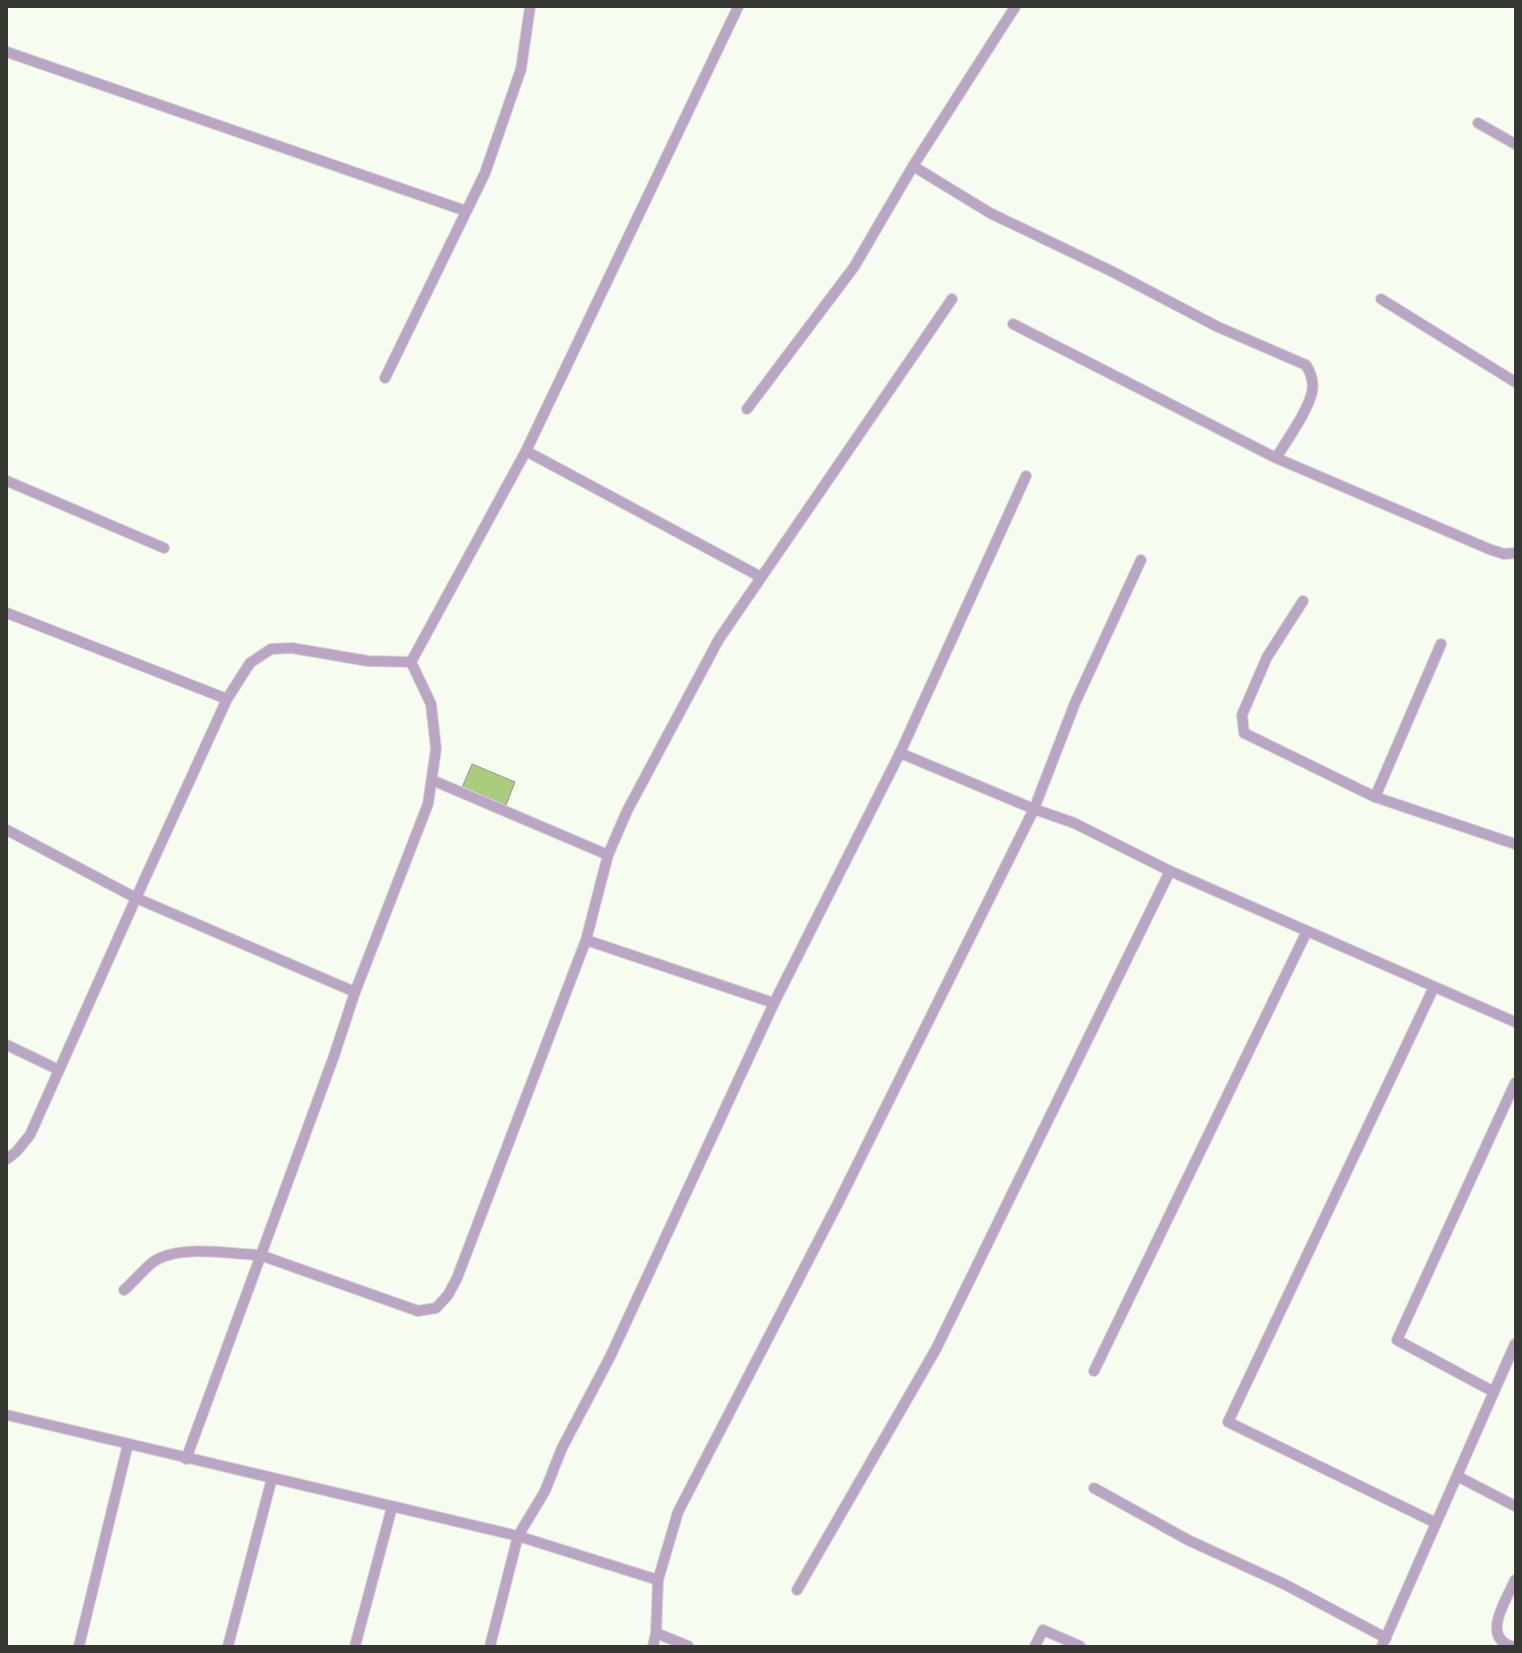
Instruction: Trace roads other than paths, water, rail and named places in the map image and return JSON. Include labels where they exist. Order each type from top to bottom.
[{"type":"street","points":[[385,378],[485,173],[521,68],[530,7]]},
{"type":"street","points":[[411,662],[526,451],[738,7]]},
{"type":"street","points":[[747,409],[854,267],[913,166],[1015,7]]},
{"type":"street","points":[[7,52],[466,211]]},
{"type":"street","points":[[1478,123],[1515,144]]},
{"type":"street","points":[[913,166],[990,213],[1111,271],[1218,327],[1306,365],[1312,376],[1313,391],[1309,402],[1276,458]]},
{"type":"street","points":[[124,1290],[154,1262],[173,1253],[194,1252],[260,1255],[418,1311],[436,1308],[448,1295],[457,1278],[586,940],[608,855],[628,811],[719,639],[952,299]]},
{"type":"street","points":[[1381,299],[1515,382]]},
{"type":"street","points":[[1013,324],[1276,458],[1489,549],[1504,554],[1515,553]]},
{"type":"street","points":[[526,451],[761,577]]},
{"type":"street","points":[[490,1646],[518,1536],[545,1491],[562,1448],[610,1357],[774,1003],[900,753],[1026,476]]},
{"type":"street","points":[[7,481],[164,548]]},
{"type":"street","points":[[653,1646],[656,1633],[658,1580],[678,1512],[838,1203],[1034,810],[1075,703],[1141,560]]},
{"type":"street","points":[[1303,601],[1267,657],[1242,715],[1244,733],[1375,797],[1515,844]]},
{"type":"street","points":[[7,613],[227,699]]},
{"type":"street","points":[[1375,797],[1441,644]]},
{"type":"street","points":[[7,1159],[16,1152],[30,1134],[227,699],[250,664],[271,649],[292,648],[368,661],[411,662]]},
{"type":"street","points":[[186,1459],[334,1056],[355,992],[428,804],[436,749],[431,704],[411,662]]},
{"type":"street","points":[[900,753],[1034,810],[1074,822],[1170,871],[1515,1022]]},
{"type":"street","points":[[432,780],[608,855]]},
{"type":"street","points":[[7,830],[136,898],[355,992]]},
{"type":"street","points":[[797,1590],[936,1349],[1170,871]]},
{"type":"street","points":[[1094,1372],[1307,931]]},
{"type":"street","points":[[586,940],[774,1003]]},
{"type":"street","points":[[1434,987],[1228,1422],[1436,1523]]},
{"type":"street","points":[[7,1045],[59,1070]]},
{"type":"street","points":[[1494,1392],[1397,1340],[1515,1083]]},
{"type":"street","points":[[1094,1488],[1188,1540],[1284,1584],[1384,1642],[1515,1344]]},
{"type":"street","points":[[7,1415],[186,1459],[518,1536],[658,1580]]},
{"type":"street","points":[[79,1646],[128,1444]]},
{"type":"street","points":[[1457,1476],[1515,1506]]},
{"type":"street","points":[[228,1646],[272,1478]]},
{"type":"street","points":[[355,1646],[392,1507]]},
{"type":"street","points":[[1511,1646],[1499,1639],[1496,1633],[1496,1628],[1498,1617],[1515,1580]]},
{"type":"street","points":[[1035,1646],[1044,1630],[1080,1646]]},
{"type":"street","points":[[656,1633],[688,1646]]}]
